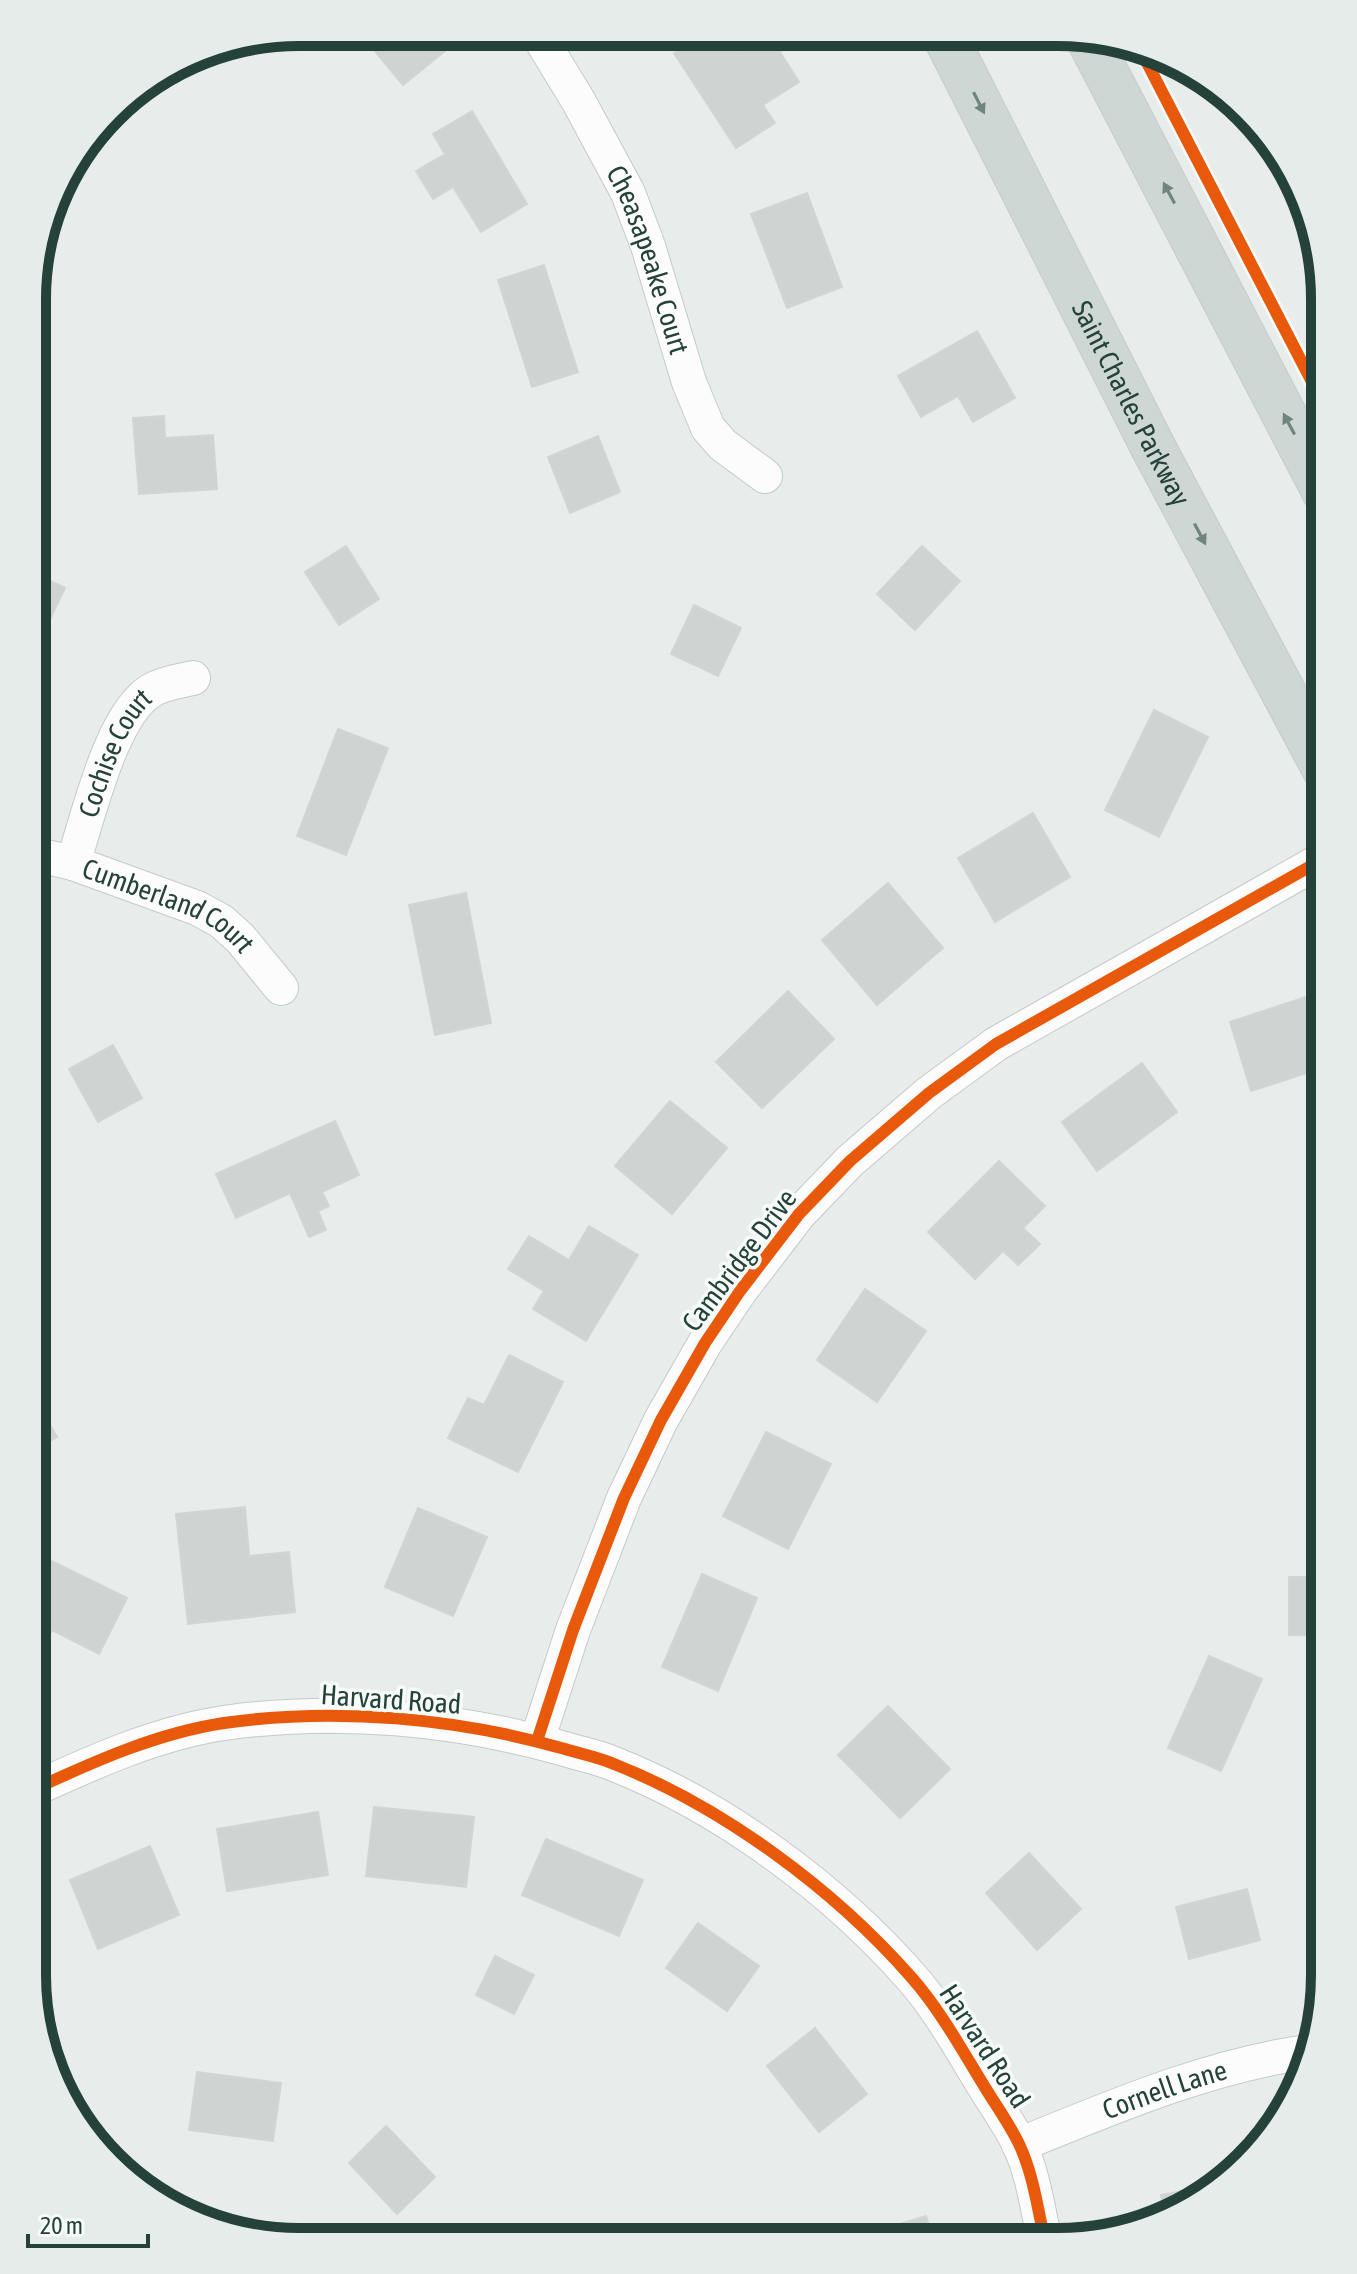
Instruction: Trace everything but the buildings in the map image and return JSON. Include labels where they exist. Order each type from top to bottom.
[{"type":"main road","name":"Saint Charles Parkway","points":[[950,46],[1154,449],[1311,743]]},
{"type":"main road","points":[[1094,49],[1311,466]]},
{"type":"street","name":"Cheasapeake Court","points":[[545,47],[628,193],[648,246],[689,382],[708,428],[723,445],[765,476]]},
{"type":"street","name":"Cochise Court","points":[[73,863],[103,769],[118,732],[132,709],[153,689],[193,678]]},
{"type":"street","name":"Cumberland Court","points":[[46,857],[73,863],[197,908],[221,921],[240,938],[281,988]]},
{"type":"street","name":"Cambridge Drive","points":[[537,1741],[573,1630],[624,1498],[661,1420],[731,1304],[799,1214],[850,1161],[929,1093],[996,1044],[1311,866]]},
{"type":"street","name":"Harvard Road","points":[[46,1783],[83,1766],[158,1739],[222,1723],[301,1716],[449,1723],[537,1741],[613,1763],[704,1808],[785,1862],[852,1919],[913,1979],[959,2044],[1019,2145],[1041,2228]]},
{"type":"street","name":"Cornell Lane","points":[[1019,2145],[1195,2077],[1236,2064],[1299,2053]]},
{"type":"cycle path","points":[[1147,62],[1311,380]]},
{"type":"cycle path","points":[[537,1741],[573,1630],[624,1498],[661,1420],[705,1343],[799,1214],[850,1161],[929,1093],[996,1044],[1311,866]]},
{"type":"cycle path","points":[[46,1784],[102,1759],[174,1734],[224,1723],[310,1716],[396,1718],[524,1738],[596,1757],[655,1782],[696,1803],[775,1854],[848,1913],[912,1978],[942,2018],[1015,2137],[1032,2179],[1042,2228]]}]
